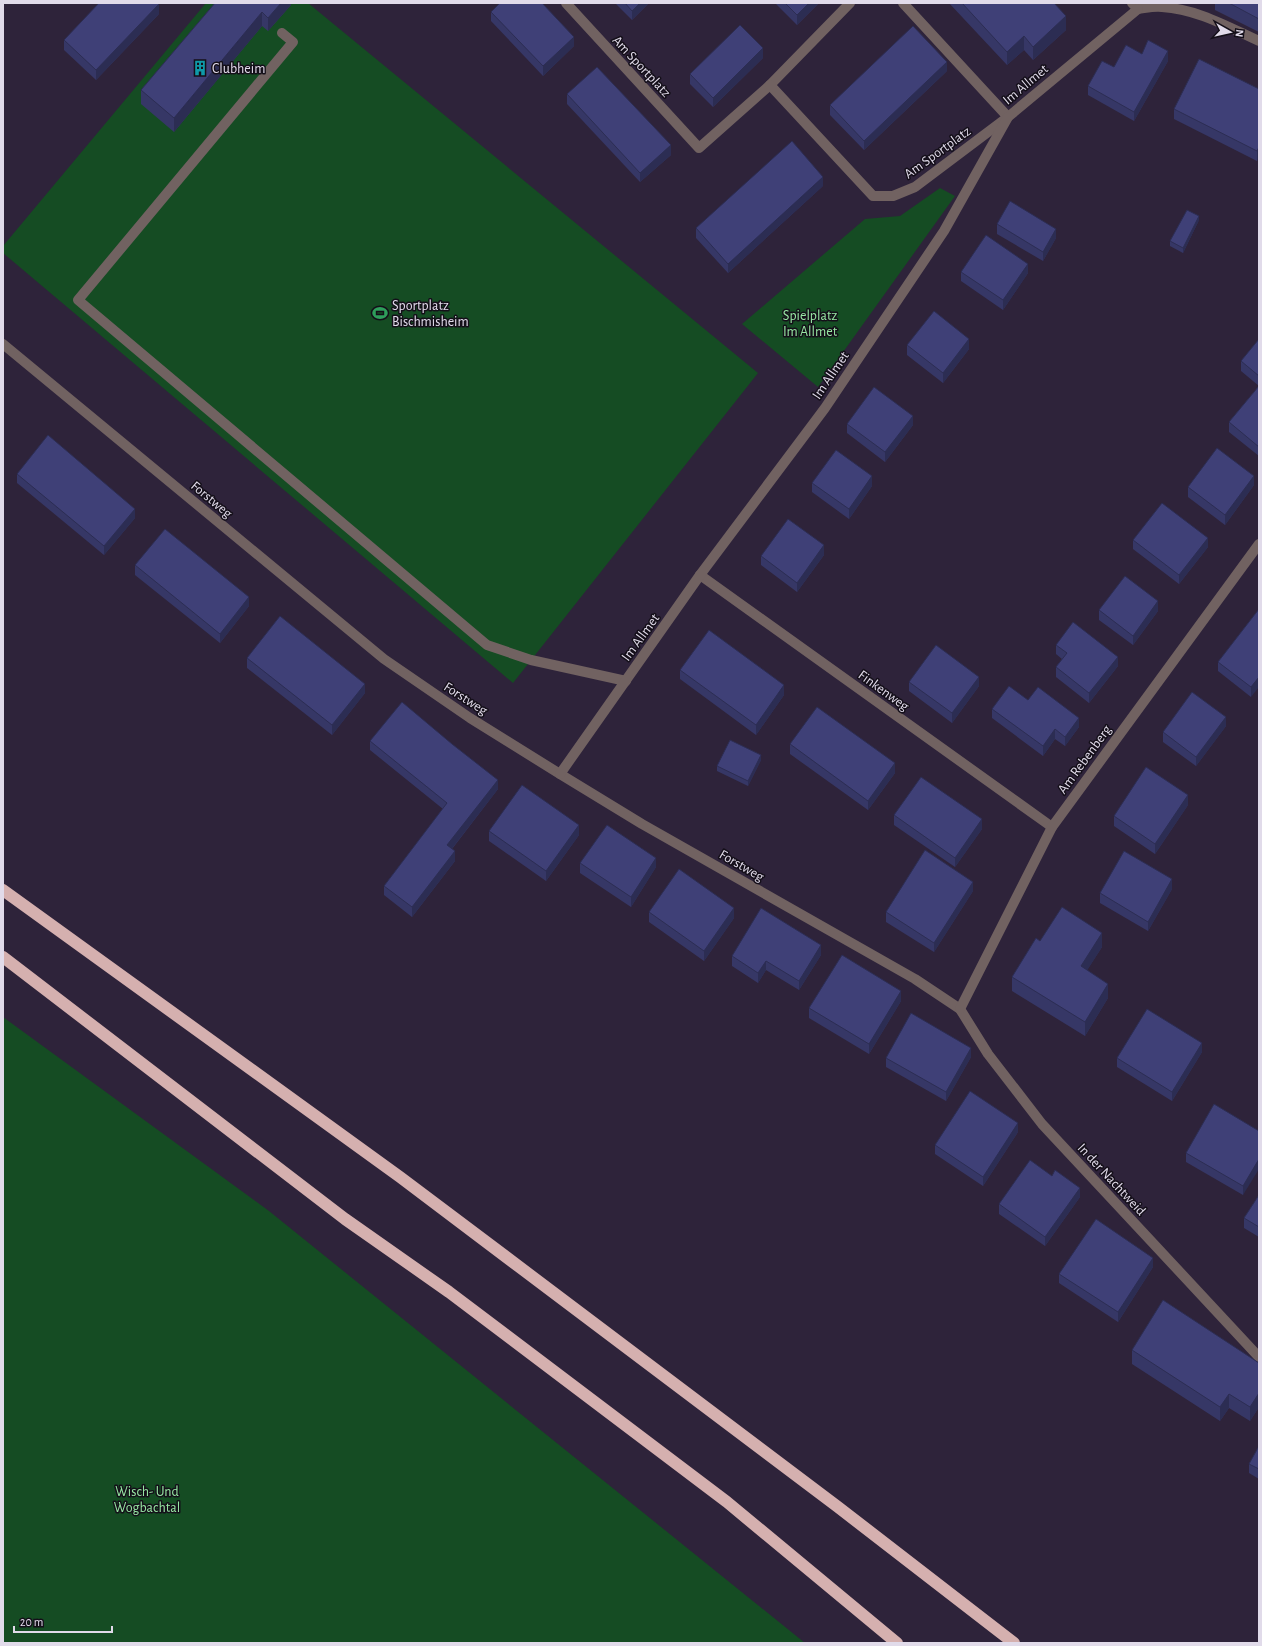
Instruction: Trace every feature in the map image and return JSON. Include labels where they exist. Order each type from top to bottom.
[{"type":"highway","points":[[3,890],[400,1178],[832,1503],[1014,1643]]},
{"type":"highway","points":[[3,957],[345,1219],[449,1292],[727,1502],[897,1643]]},
{"type":"street","name":"Am Sportplatz","points":[[566,3],[699,148],[770,85],[850,3]]},
{"type":"street","points":[[903,3],[1008,117]]},
{"type":"street","points":[[1135,6],[1184,10],[1201,15],[1259,41]]},
{"type":"street","name":"Im Allmet","points":[[560,774],[700,575],[825,408],[935,244],[1008,117],[1135,6]]},
{"type":"street","points":[[282,33],[293,42],[78,300],[487,645],[531,660],[626,680]]},
{"type":"street","name":"Am Sportplatz","points":[[770,85],[873,196],[893,196],[916,187],[1008,117]]},
{"type":"street","name":"Forstweg","points":[[3,344],[384,659],[470,718],[642,824],[914,979],[960,1009]]},
{"type":"street","name":"Am Rebenberg","points":[[960,1009],[1052,827],[1259,544]]},
{"type":"street","name":"Finkenweg","points":[[700,575],[1052,827]]},
{"type":"street","name":"In der Nachtweid","points":[[960,1009],[988,1054],[1042,1124],[1259,1357]]},
{"type":"green space","name":"Sportplatz Bischmisheim","points":[[206,3],[308,3],[758,373],[513,683],[3,253],[3,246]]},
{"type":"green space","name":"Spielplatz Im Allmet","points":[[940,188],[955,196],[818,387],[742,324],[865,219],[900,216]]},
{"type":"green space","name":"Wisch- Und Wogbachtal","points":[[3,1017],[269,1211],[805,1643],[3,1643]]},
{"type":"building","points":[[99,3],[159,4],[96,70],[64,40]]},
{"type":"building","name":"Clubheim","points":[[215,3],[281,3],[268,18],[262,12],[174,118],[141,90]]},
{"type":"building","points":[[500,3],[542,3],[574,37],[543,66],[491,12]]},
{"type":"building","points":[[625,3],[640,3],[632,11]]},
{"type":"building","points":[[785,3],[809,3],[797,15]]},
{"type":"building","points":[[962,3],[1054,3],[1066,16],[1033,47],[1024,36],[1007,52]]},
{"type":"building","points":[[1229,3],[1259,3],[1259,19]]},
{"type":"building","points":[[740,25],[763,48],[713,98],[690,74]]},
{"type":"building","points":[[913,26],[947,62],[864,141],[830,105]]},
{"type":"building","points":[[1148,40],[1168,51],[1134,112],[1088,86],[1102,61],[1114,67],[1126,45],[1142,54]]},
{"type":"building","points":[[1199,59],[1259,89],[1259,147],[1257,151],[1174,109]]},
{"type":"building","points":[[597,67],[671,145],[640,173],[567,94]]},
{"type":"building","points":[[792,141],[823,177],[728,264],[696,228]]},
{"type":"building","points":[[1010,201],[1056,229],[1043,252],[997,224]]},
{"type":"building","points":[[1187,210],[1199,216],[1183,248],[1170,241]]},
{"type":"building","points":[[986,235],[1028,264],[1003,300],[961,272]]},
{"type":"building","points":[[934,311],[969,339],[943,373],[907,345]]},
{"type":"building","points":[[1259,339],[1259,376],[1241,361]]},
{"type":"building","points":[[1259,386],[1259,447],[1229,422]]},
{"type":"building","points":[[874,387],[913,416],[885,452],[847,424]]},
{"type":"building","points":[[48,435],[135,509],[104,546],[17,474]]},
{"type":"building","points":[[1217,448],[1254,476],[1225,515],[1188,487]]},
{"type":"building","points":[[836,450],[872,476],[849,509],[812,483]]},
{"type":"building","points":[[1162,503],[1208,538],[1179,575],[1133,540]]},
{"type":"building","points":[[788,519],[824,545],[797,583],[761,556]]},
{"type":"building","points":[[165,529],[249,597],[220,634],[135,565]]},
{"type":"building","points":[[1125,576],[1158,601],[1133,636],[1099,610]]},
{"type":"building","points":[[1259,609],[1259,677],[1251,687],[1218,662]]},
{"type":"building","points":[[280,616],[365,684],[332,725],[247,658]]},
{"type":"building","points":[[1073,622],[1118,657],[1089,693],[1056,667],[1067,653],[1056,645]]},
{"type":"building","points":[[709,630],[784,685],[756,725],[680,670]]},
{"type":"building","points":[[936,645],[979,677],[952,713],[909,682]]},
{"type":"building","points":[[1009,686],[1028,700],[1038,687],[1079,718],[1065,737],[1055,729],[1043,746],[992,709]]},
{"type":"building","points":[[1192,692],[1226,717],[1196,757],[1163,732]]},
{"type":"building","points":[[402,702],[498,780],[447,845],[455,851],[412,907],[384,886],[447,803],[370,741]]},
{"type":"building","points":[[817,707],[895,763],[868,801],[790,744]]},
{"type":"building","points":[[730,740],[761,755],[748,781],[717,766]]},
{"type":"building","points":[[1146,767],[1188,795],[1155,844],[1114,816]]},
{"type":"building","points":[[921,777],[982,819],[955,858],[894,815]]},
{"type":"building","points":[[522,785],[579,825],[546,871],[489,831]]},
{"type":"building","points":[[607,825],[656,858],[631,897],[580,863]]},
{"type":"building","points":[[925,850],[973,882],[934,943],[886,912]]},
{"type":"building","points":[[1124,851],[1172,879],[1148,922],[1100,893]]},
{"type":"building","points":[[679,869],[734,908],[704,951],[649,912]]},
{"type":"building","points":[[1062,907],[1102,933],[1081,966],[1108,984],[1085,1022],[1012,977],[1036,938],[1040,941]]},
{"type":"building","points":[[761,908],[821,945],[799,981],[766,961],[758,973],[732,956]]},
{"type":"building","points":[[842,955],[901,991],[869,1044],[809,1008]]},
{"type":"building","points":[[1147,1009],[1202,1043],[1172,1092],[1117,1058]]},
{"type":"building","points":[[911,1013],[971,1048],[946,1092],[886,1058]]},
{"type":"building","points":[[970,1091],[1018,1123],[983,1177],[935,1145]]},
{"type":"building","points":[[1214,1104],[1259,1131],[1259,1159],[1243,1186],[1186,1153]]},
{"type":"building","points":[[1030,1160],[1052,1176],[1055,1170],[1080,1188],[1045,1237],[999,1204]]},
{"type":"building","points":[[1259,1195],[1259,1227],[1244,1218]]},
{"type":"building","points":[[1096,1219],[1153,1258],[1118,1312],[1059,1274]]},
{"type":"building","points":[[1163,1300],[1259,1363],[1259,1393],[1250,1407],[1229,1394],[1220,1407],[1132,1350]]},
{"type":"building","points":[[1259,1446],[1259,1469],[1249,1464]]},
{"type":"place","name":"Clubheim","points":[[200,68]]},
{"type":"place","name":"Sportplatz Bischmisheim","points":[[380,313]]}]
